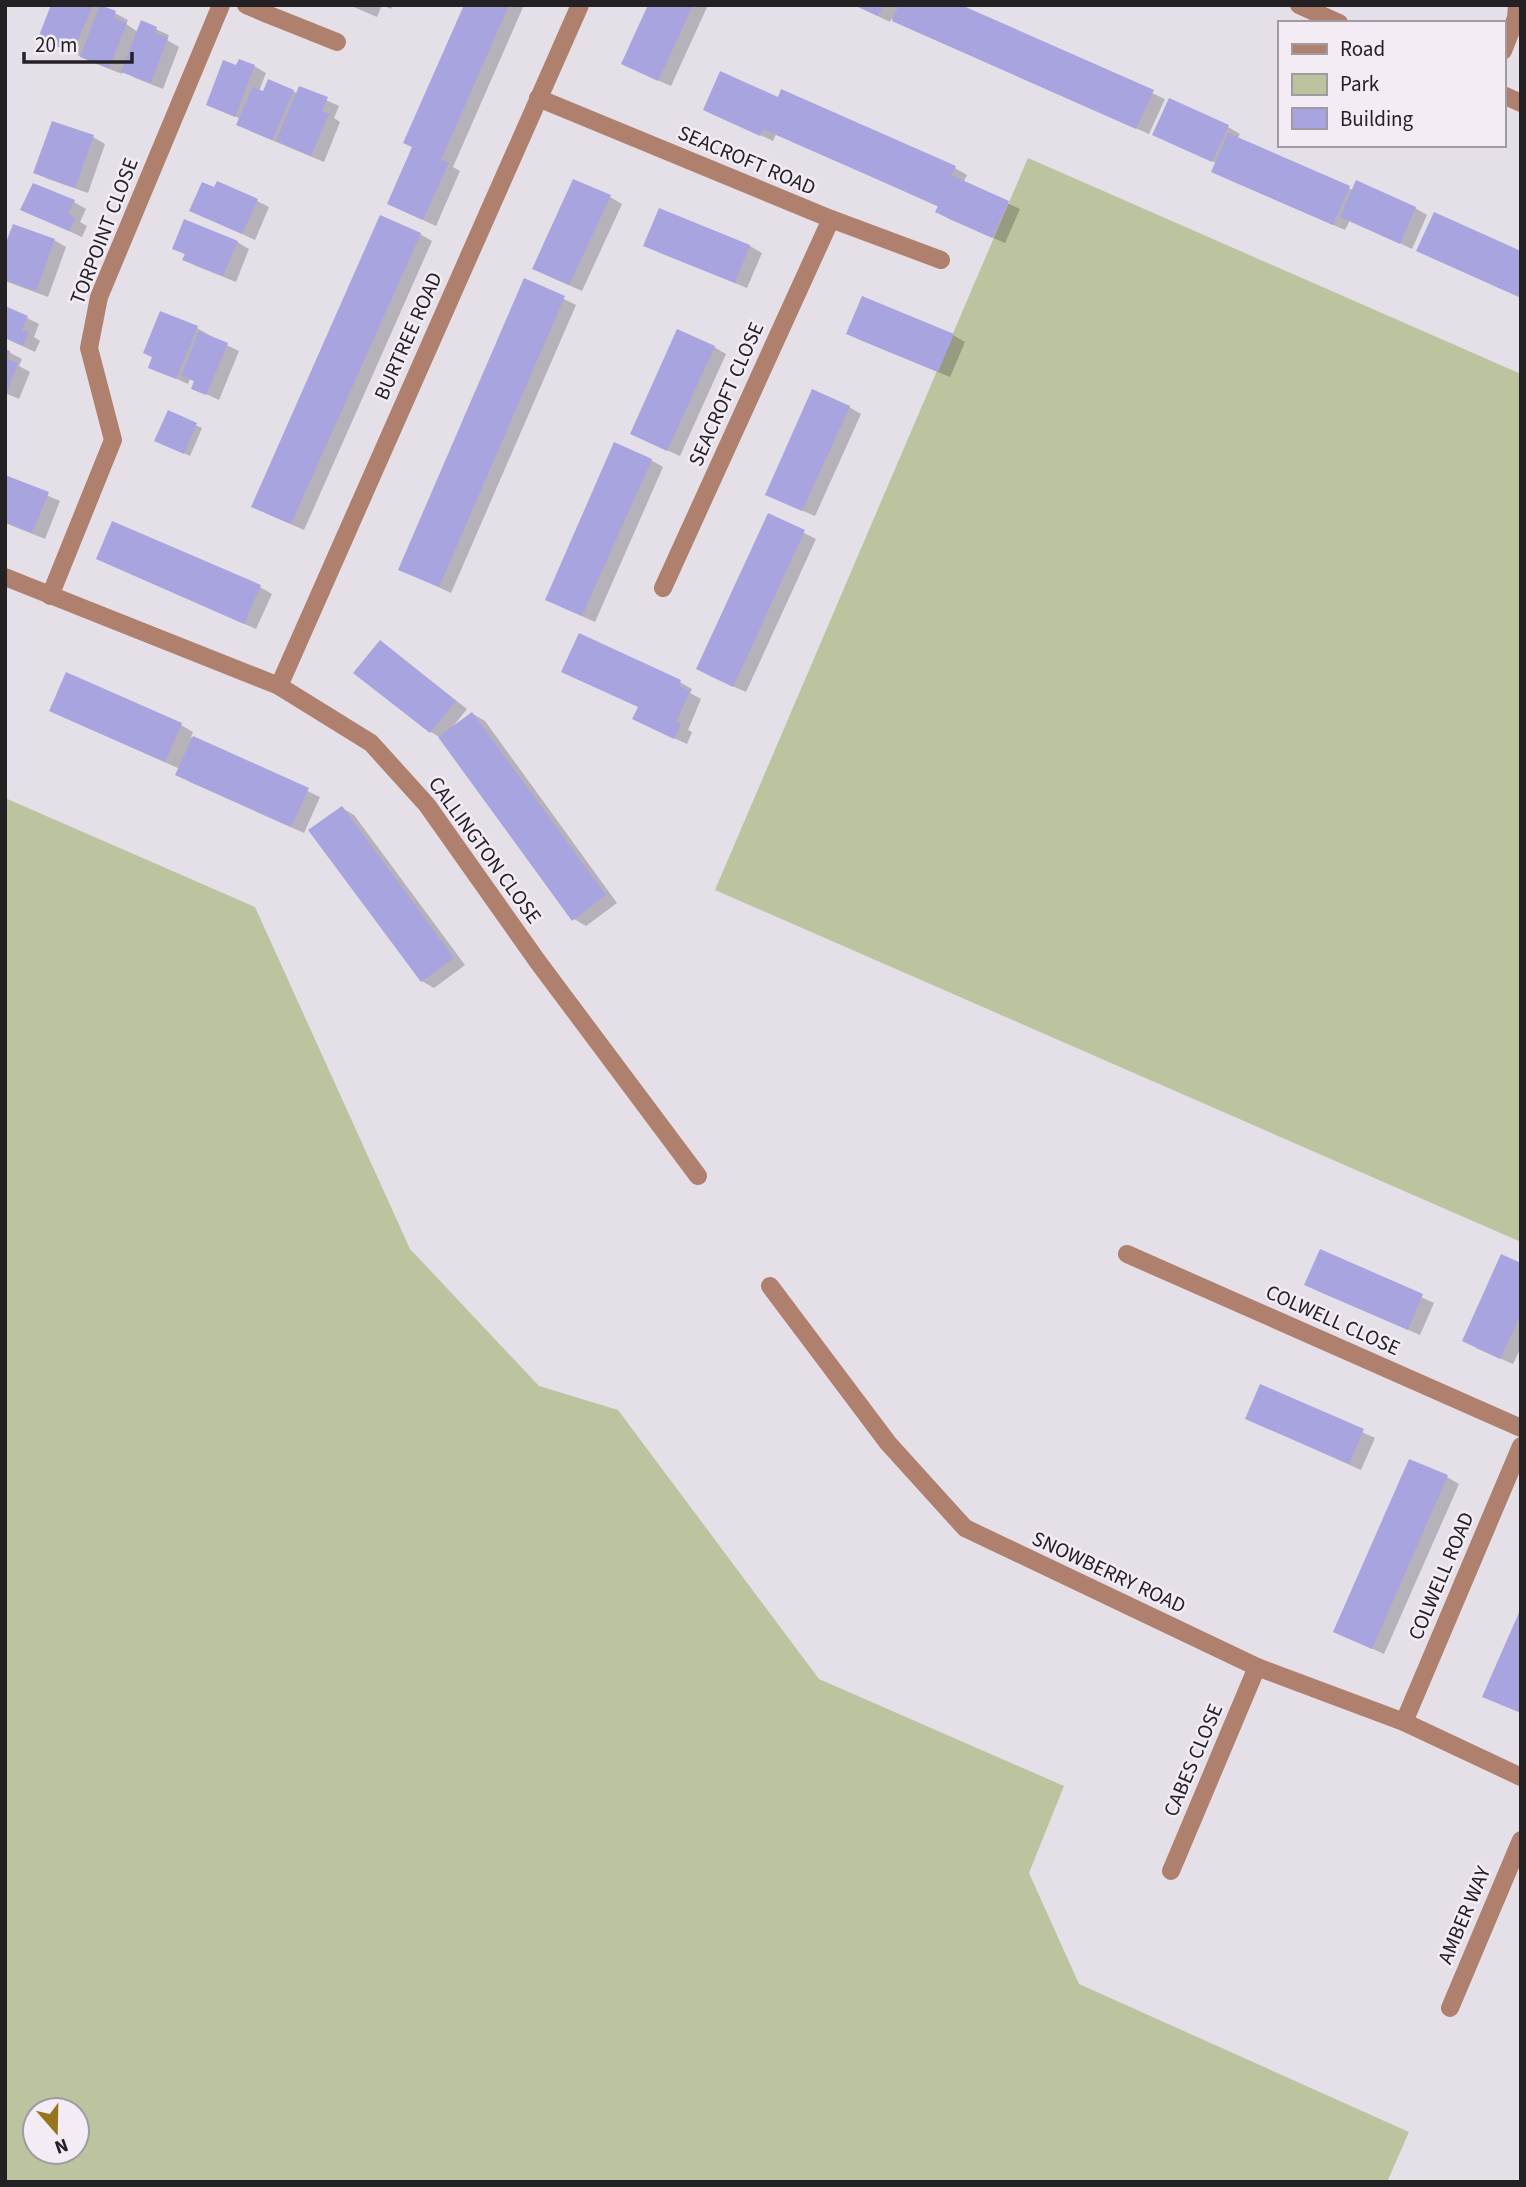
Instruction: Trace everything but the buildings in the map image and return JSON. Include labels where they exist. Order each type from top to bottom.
[{"type":"street","name":"TORPOINT CLOSE","points":[[50,596],[113,440],[89,348],[99,297],[221,5]]},
{"type":"street","points":[[246,5],[337,42]]},
{"type":"street","name":"BURTREE ROAD","points":[[279,685],[580,5]]},
{"type":"street","points":[[1299,5],[1335,21]]},
{"type":"street","points":[[1505,46],[1516,18],[1517,5]]},
{"type":"street","points":[[1505,96],[1521,103]]},
{"type":"street","name":"SEACROFT ROAD","points":[[538,98],[831,219],[941,260]]},
{"type":"street","name":"SEACROFT CLOSE","points":[[663,588],[831,219]]},
{"type":"street","name":"CALLINGTON CLOSE","points":[[5,577],[279,685],[371,743],[427,805],[538,962],[698,1175]]},
{"type":"street","name":"COLWELL CLOSE","points":[[1127,1254],[1521,1429]]},
{"type":"street","name":"SNOWBERRY ROAD","points":[[771,1286],[888,1443],[964,1528],[1257,1667],[1404,1722],[1521,1777]]},
{"type":"street","name":"COLWELL ROAD","points":[[1404,1722],[1521,1446]]},
{"type":"street","name":"CABES CLOSE","points":[[1171,1871],[1257,1667]]},
{"type":"street","name":"AMBER WAY","points":[[1450,2008],[1521,1840]]},
{"type":"green space","points":[[1028,158],[1521,374],[1521,1242],[715,890]]},
{"type":"green space","points":[[5,798],[255,907],[410,1249],[539,1386],[618,1410],[819,1679],[1064,1786],[1029,1873],[1079,1984],[1409,2132],[1387,2182],[5,2182]]}]
